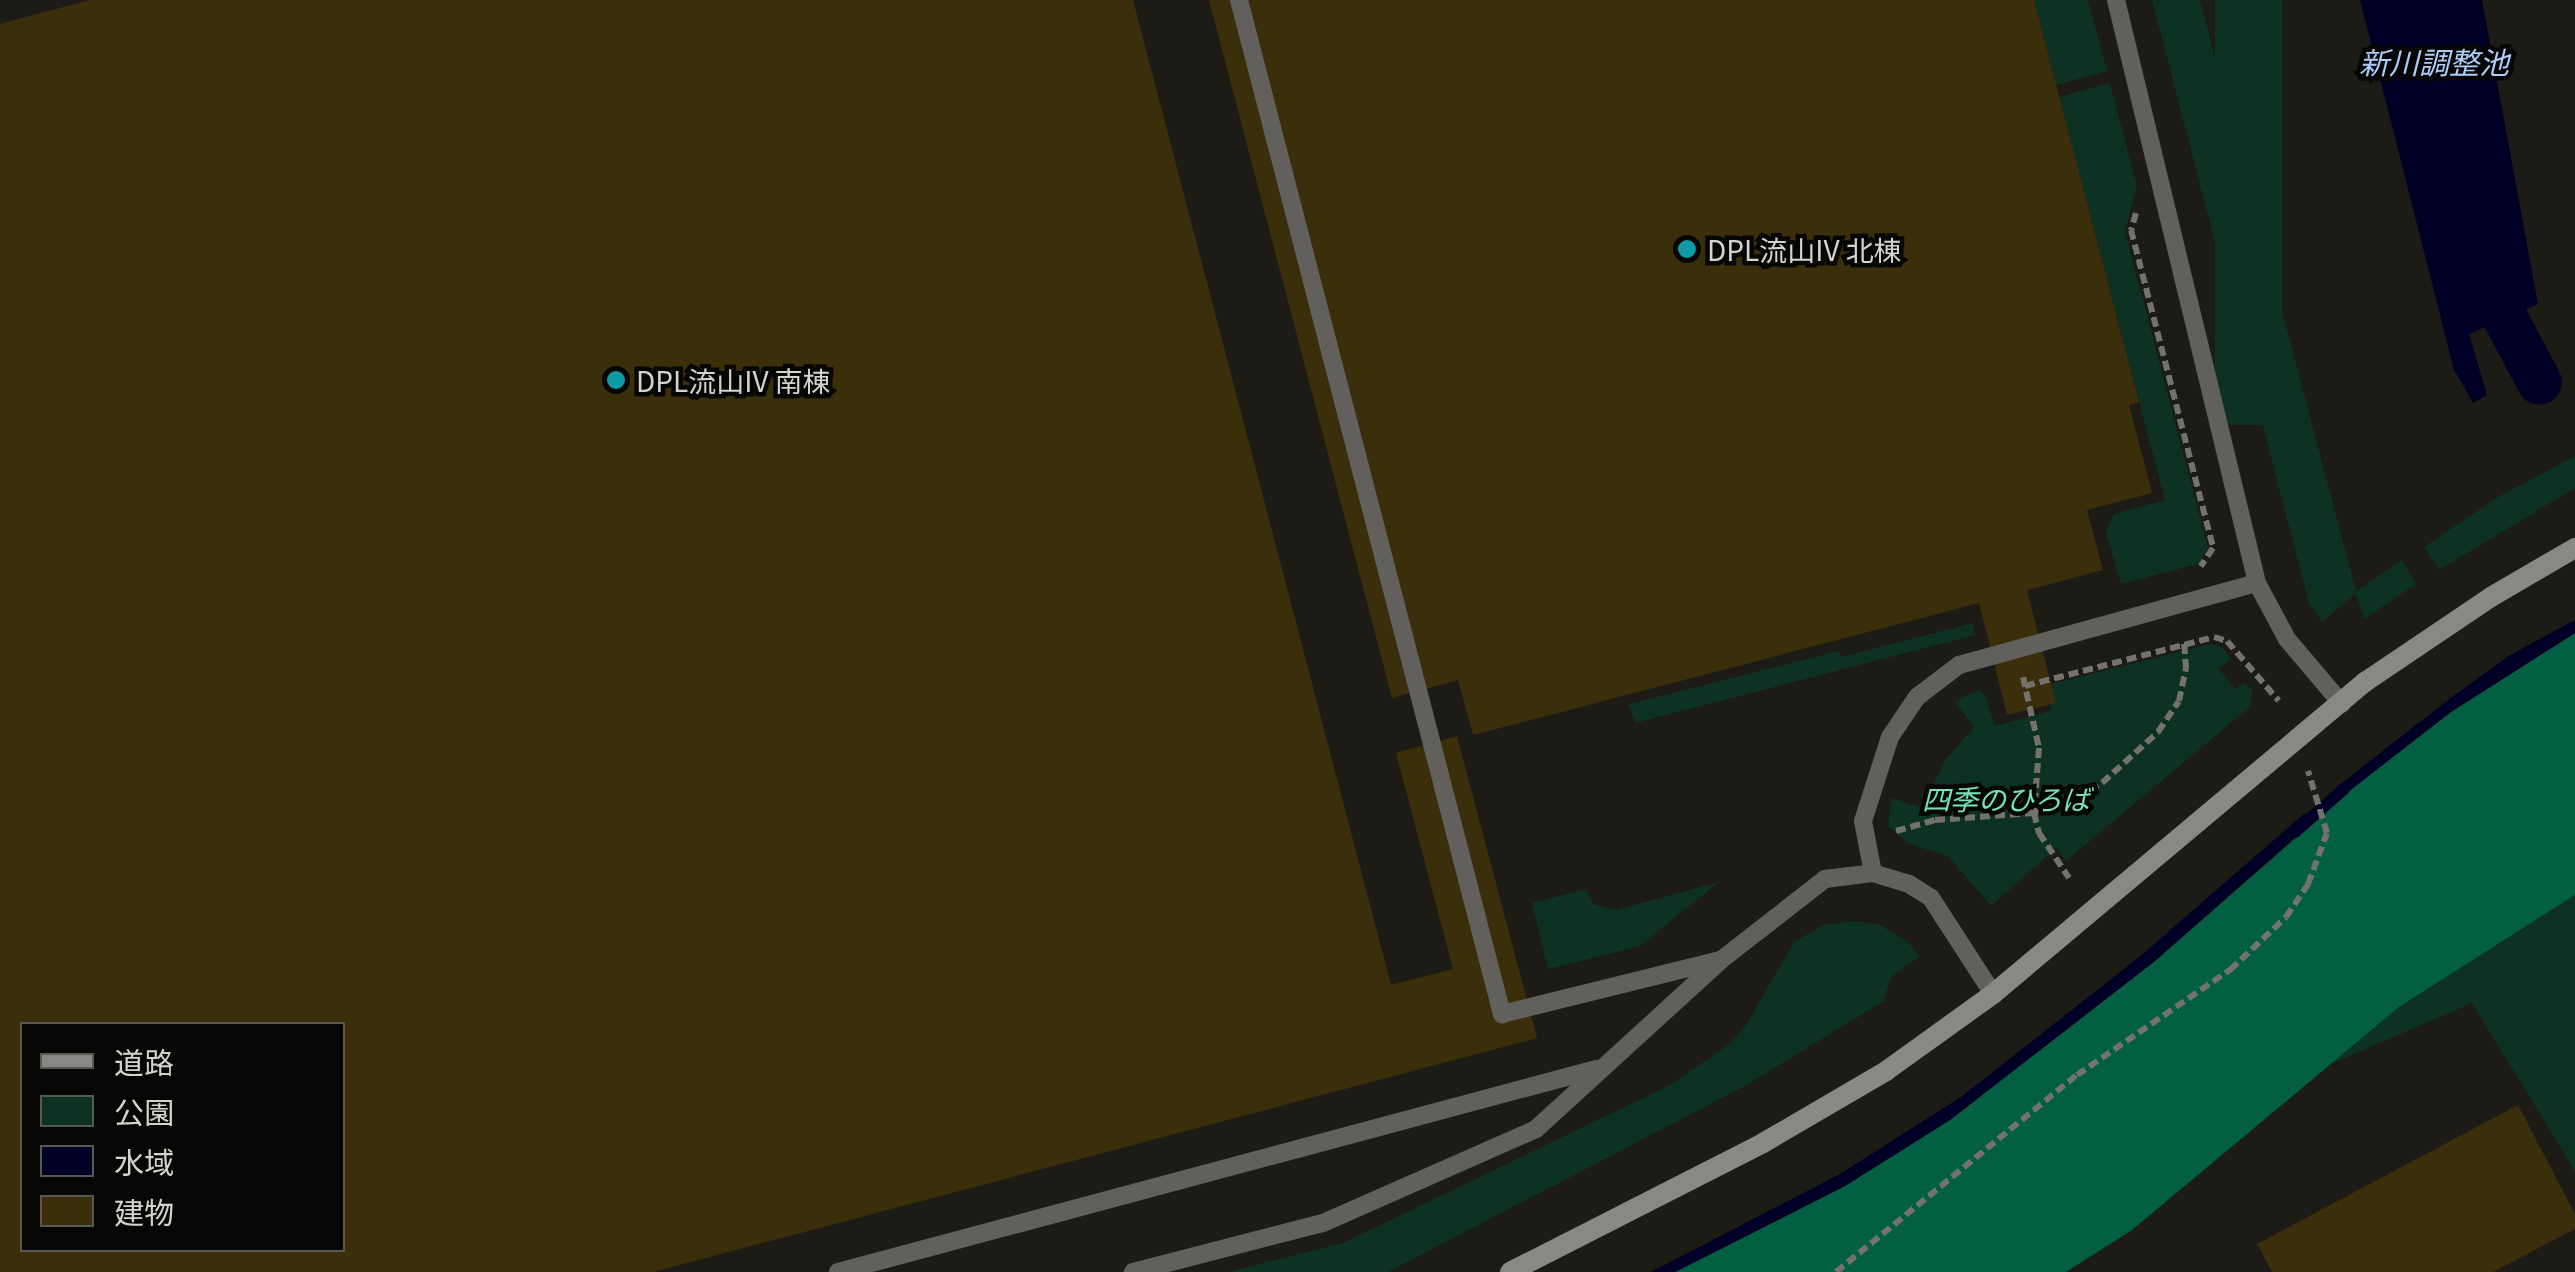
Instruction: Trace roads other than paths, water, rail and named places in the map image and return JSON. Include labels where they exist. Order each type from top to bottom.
[{"type":"street","points":[[1510,1272],[1762,1143],[1886,1071],[1992,994],[2365,682],[2490,598],[2575,548]]},
{"type":"lane","points":[[1238,0],[1502,1014],[1722,960]]},
{"type":"lane","points":[[2116,0],[2257,583],[2287,639],[2342,704]]},
{"type":"lane","points":[[1873,873],[1863,821],[1890,737],[1917,697],[1960,665],[2257,583]]},
{"type":"lane","points":[[1133,1272],[1323,1223],[1536,1129],[1722,960],[1825,878],[1873,873],[1909,884],[1932,898],[1992,994]]},
{"type":"lane","points":[[838,1272],[1289,1155],[1602,1067]]},
{"type":"water","name":"新川調整池","points":[[2360,0],[2482,0],[2538,304],[2469,334],[2487,395],[2473,403],[2454,370]]},
{"type":"water","points":[[2575,620],[2575,633],[2451,712],[2334,803],[2333,790],[2448,700],[2510,655]]},
{"type":"water","points":[[2305,813],[2308,826],[2155,961],[1950,1120],[1845,1186],[1675,1272],[1651,1272],[1840,1174],[1961,1097],[2138,958]]},
{"type":"waterway","points":[[2505,318],[2539,382]]},
{"type":"waterway","points":[[2295,832],[2344,789]]},
{"type":"place","name":"DPL流山IV 北棟","points":[[1687,249]]},
{"type":"place","name":"DPL流山IV 南棟","points":[[616,380]]},
{"type":"park label","name":"四季のひろば","points":[[2006,798]]}]
